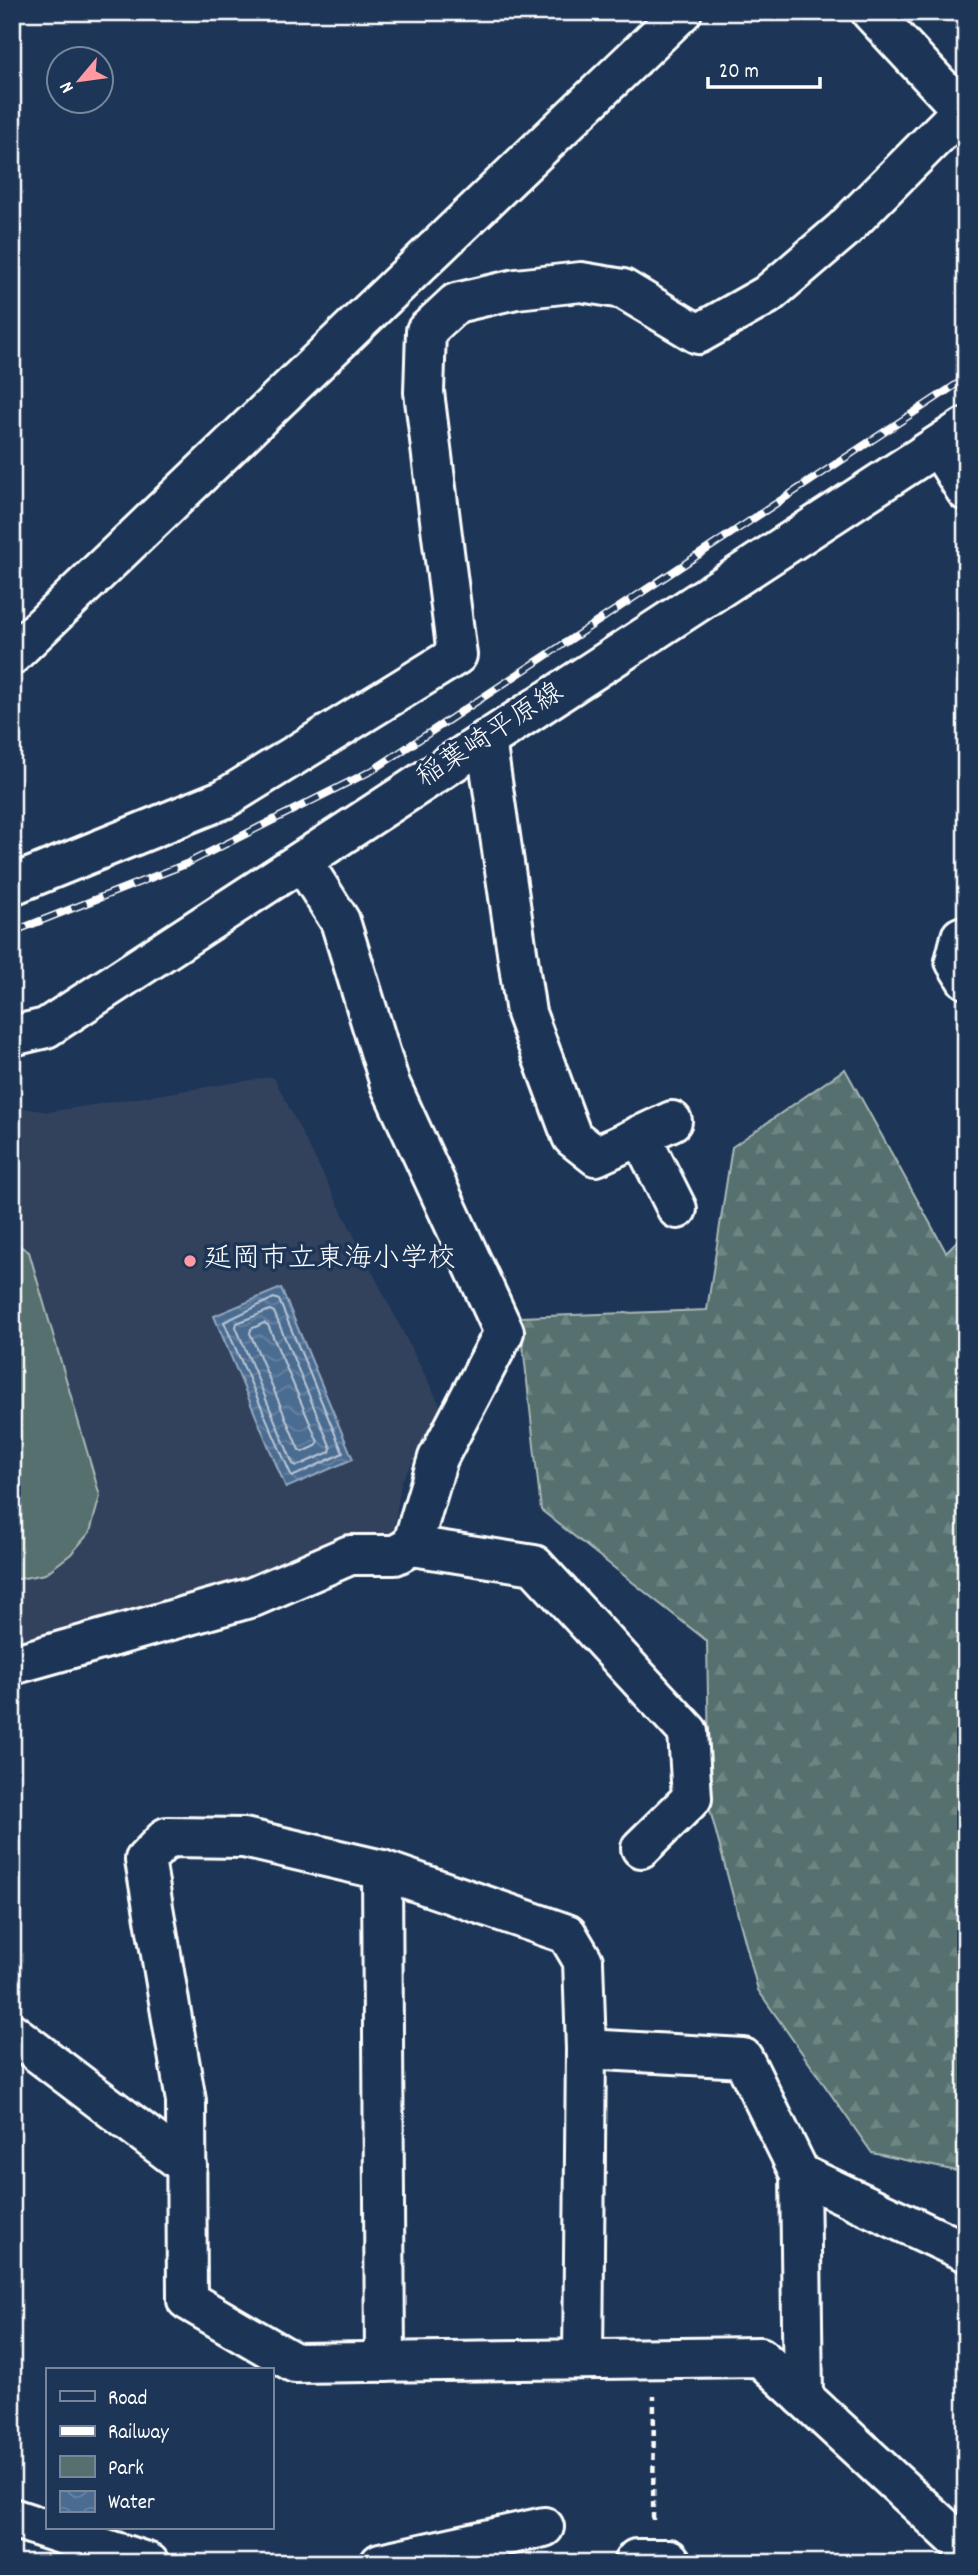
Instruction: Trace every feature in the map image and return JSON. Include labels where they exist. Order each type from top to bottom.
[{"type":"street","points":[[12,655],[682,12]]},
{"type":"street","points":[[12,885],[224,799],[457,655],[424,392],[426,331],[456,303],[516,289],[581,282],[623,289],[698,334],[767,295],[824,246],[964,108],[871,12]]},
{"type":"street","points":[[952,436],[966,491]]},
{"type":"street","name":"稲葉崎平原線","points":[[12,1036],[46,1028],[952,436]]},
{"type":"street","points":[[485,740],[526,1013],[572,1137],[596,1156],[656,1128],[677,1209]]},
{"type":"street","points":[[302,861],[340,920],[390,1084],[504,1332],[438,1458],[412,1545]]},
{"type":"street","points":[[966,934],[961,937],[955,961],[966,979]]},
{"type":"street","points":[[12,1665],[253,1597],[350,1555],[395,1555],[412,1545],[534,1565],[688,1732],[692,1798],[641,1848]]},
{"type":"street","points":[[583,2358],[586,2049],[583,1961],[567,1934],[382,1870],[244,1838],[167,1837],[145,1860],[186,2101],[187,2300],[295,2363],[760,2357],[966,2548]]},
{"type":"street","points":[[382,1870],[385,2362]]},
{"type":"street","points":[[12,2033],[187,2166]]},
{"type":"street","points":[[586,2049],[743,2057],[800,2174],[803,2397]]},
{"type":"street","points":[[800,2174],[966,2252]]},
{"type":"street","points":[[12,2518],[46,2529]]},
{"type":"street","points":[[380,2563],[544,2527]]},
{"type":"street","points":[[49,2530],[149,2563]]},
{"type":"path","points":[[653,2562],[654,2357]]},
{"type":"shaded area","name":"延岡市立東海小学校","points":[[274,1078],[443,1411],[401,1482],[392,1543],[12,1670],[12,1106],[48,1112]]},
{"type":"green space","points":[[845,1069],[946,1252],[966,1232],[966,2173],[872,2153],[758,1990],[710,1810],[707,1641],[541,1510],[520,1317],[707,1310],[732,1147]]},
{"type":"green space","points":[[12,1241],[29,1252],[100,1496],[90,1532],[71,1554],[45,1574],[13,1580]]},
{"type":"water","points":[[281,1288],[353,1459],[286,1488],[214,1316]]},
{"type":"railway","points":[[12,932],[186,864],[373,770],[966,378]]},
{"type":"place","name":"延岡市立東海小学校","points":[[190,1261]]}]
